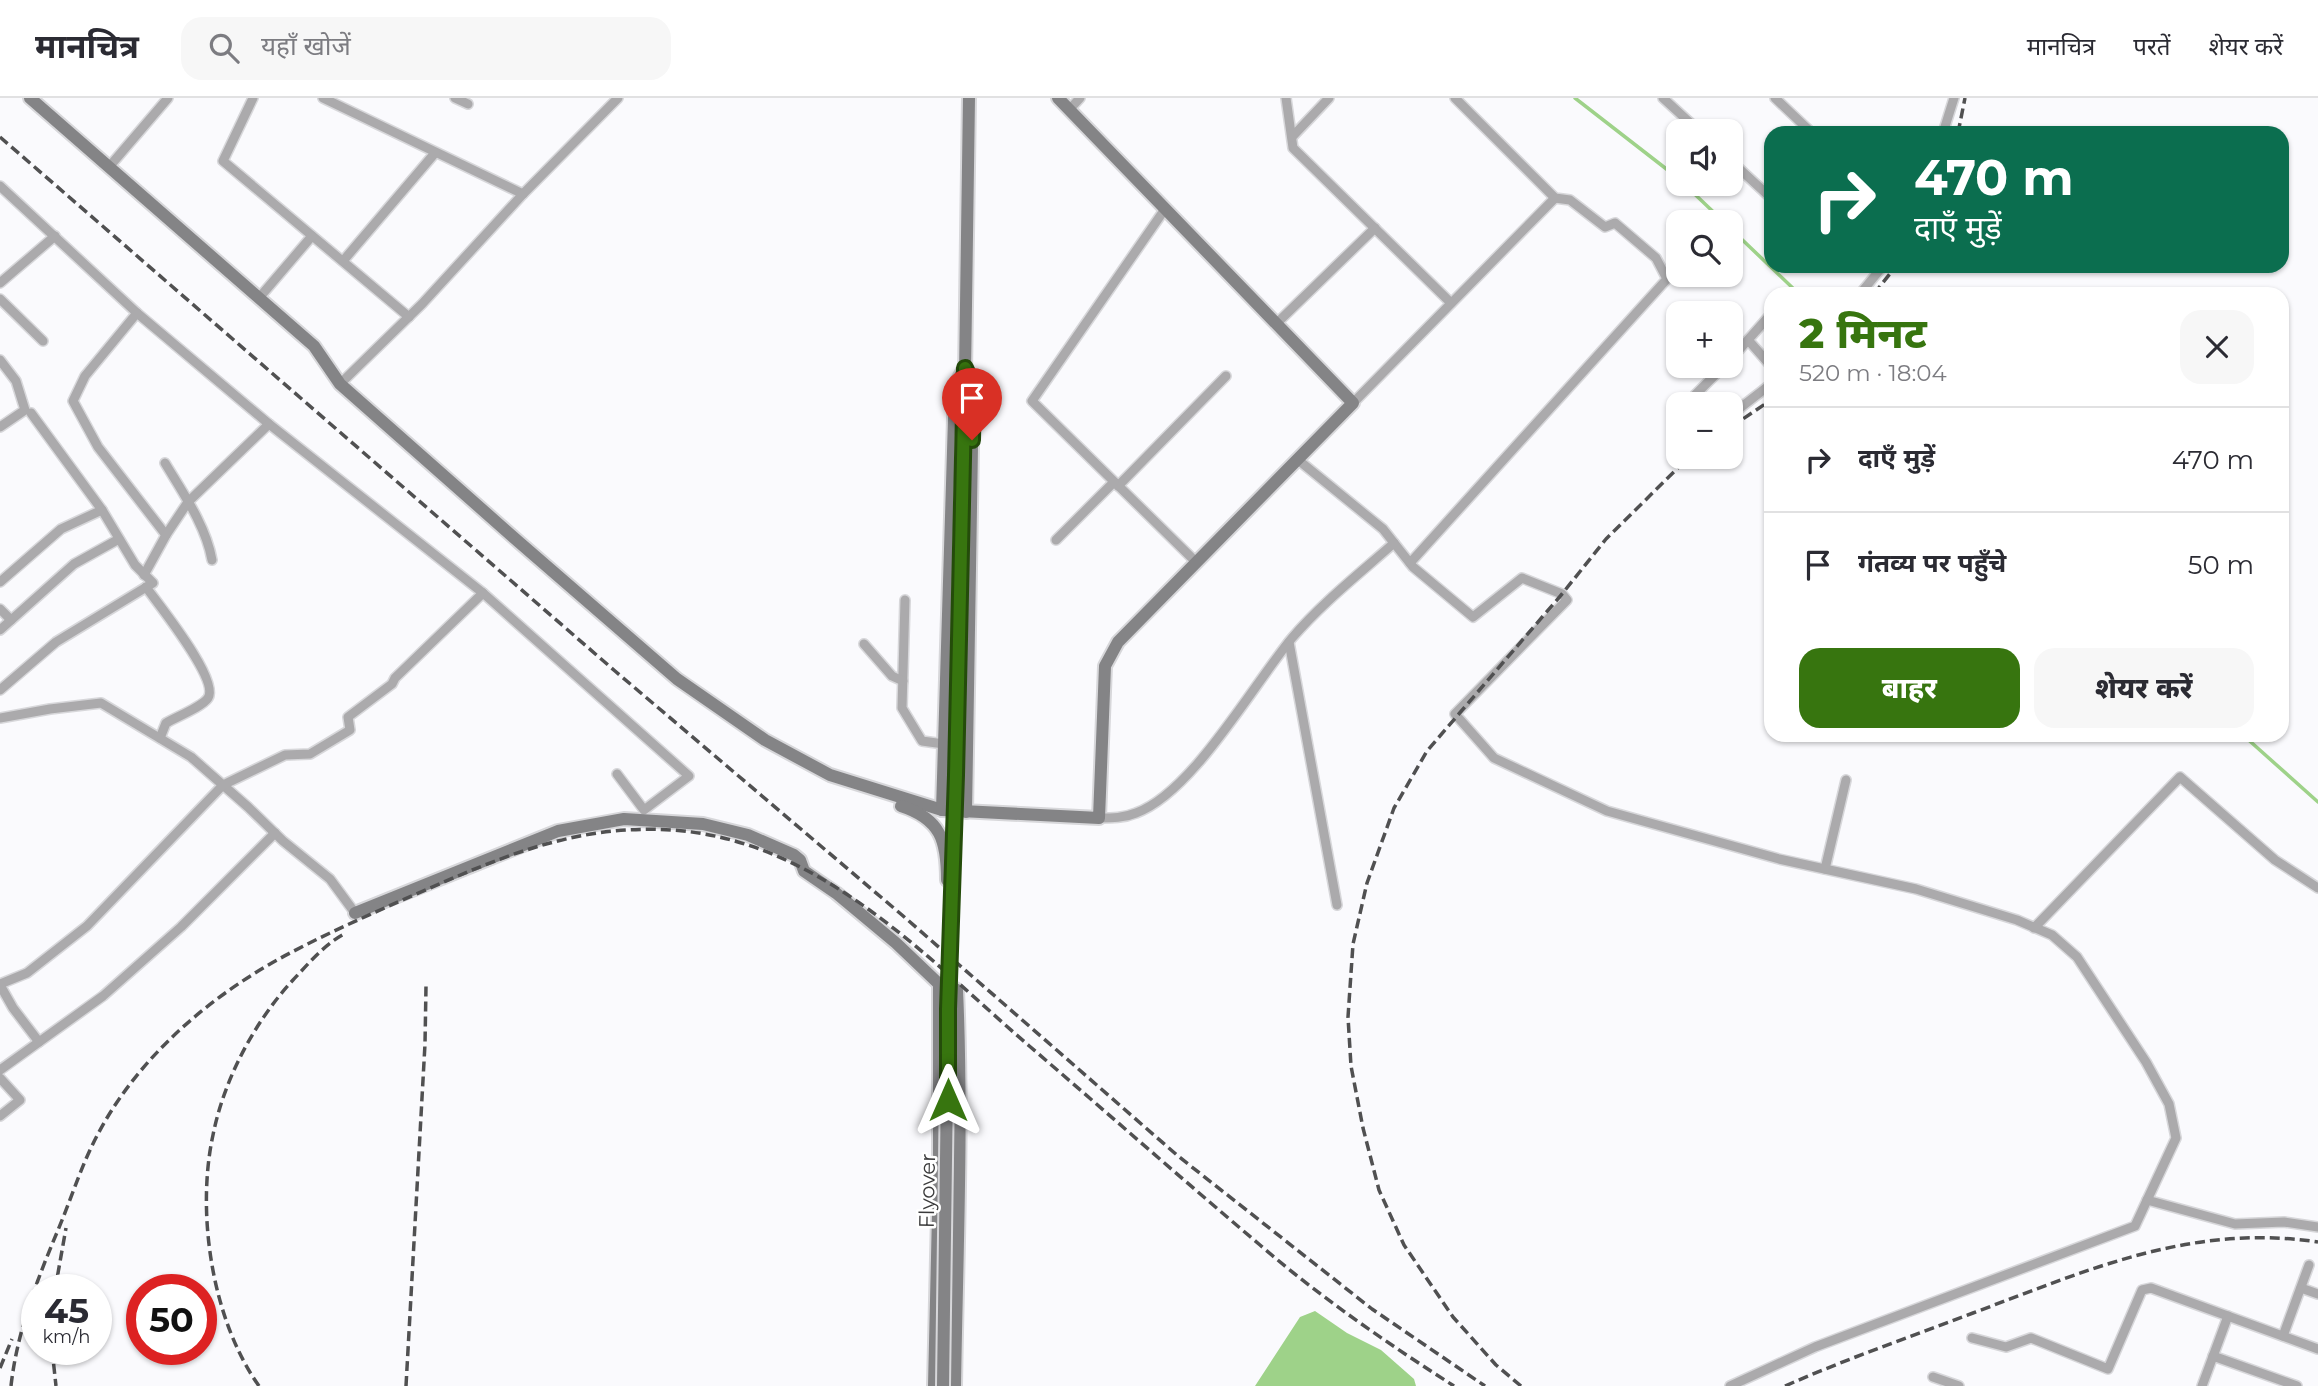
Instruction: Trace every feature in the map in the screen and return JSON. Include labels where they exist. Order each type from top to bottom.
[{"type":"street","points":[[30,98],[314,346],[340,384],[677,679],[765,740],[830,775],[942,810],[1099,818],[1120,818],[1139,812],[1168,793],[1198,763],[1289,642],[1323,606],[1394,544]]},
{"type":"street","points":[[109,167],[168,98]]},
{"type":"street","points":[[253,98],[223,161],[409,317]]},
{"type":"street","points":[[323,98],[523,194]]},
{"type":"street","points":[[455,98],[468,104]]},
{"type":"street","points":[[340,384],[409,317],[523,194],[618,98]]},
{"type":"street","points":[[966,811],[973,385],[965,368],[969,98]]},
{"type":"street","points":[[1058,98],[1353,402]]},
{"type":"street","points":[[1069,110],[1080,98]]},
{"type":"street","points":[[1286,98],[1293,148],[1451,303]]},
{"type":"street","points":[[1292,137],[1329,98]]},
{"type":"street","points":[[1410,563],[1667,279],[1656,258],[1615,223],[1605,227],[1570,200],[1555,198],[1455,98]]},
{"type":"street","points":[[1663,98],[1686,119]]},
{"type":"street","points":[[1775,98],[1805,126]]},
{"type":"street","points":[[1945,126],[1954,98]]},
{"type":"street","points":[[343,261],[435,153]]},
{"type":"street","points":[[1743,172],[1764,192]]},
{"type":"street","points":[[0,186],[137,313],[270,424],[483,593],[690,776],[644,810],[617,774]]},
{"type":"street","points":[[1099,818],[1105,666],[1118,642],[1555,198]]},
{"type":"street","points":[[1165,208],[1032,401],[1196,562]]},
{"type":"street","points":[[1277,323],[1375,228]]},
{"type":"street","points":[[0,283],[55,236]]},
{"type":"street","points":[[259,298],[312,236]]},
{"type":"street","points":[[1866,287],[1877,273]]},
{"type":"street","points":[[0,299],[43,341]]},
{"type":"street","points":[[137,313],[85,376],[73,401],[98,447],[166,535]]},
{"type":"street","points":[[1743,347],[1764,323]]},
{"type":"street","points":[[1749,341],[1764,358]]},
{"type":"street","points":[[0,360],[16,381],[25,410],[0,427]]},
{"type":"street","points":[[942,810],[955,386],[965,368]]},
{"type":"street","name":"Flyover","points":[[943,1386],[948,1009],[965,368]]},
{"type":"street","points":[[1056,540],[1226,376]]},
{"type":"street","points":[[1698,392],[1712,378]]},
{"type":"street","points":[[1743,406],[1764,389]]},
{"type":"street","points":[[0,690],[56,642],[153,583],[135,565],[102,510],[31,413]]},
{"type":"street","points":[[144,575],[188,502],[270,424]]},
{"type":"street","points":[[1297,459],[1383,529],[1410,563],[1473,617],[1522,578],[1562,594],[1567,600],[1455,714],[1494,758],[1607,811],[1779,859],[1916,889],[2052,935],[2077,957],[2146,1062],[2169,1104],[2176,1138],[2135,1226],[1815,1347],[1730,1386]]},
{"type":"street","points":[[165,463],[188,502],[210,548],[212,560]]},
{"type":"street","points":[[0,582],[61,529],[102,510]]},
{"type":"street","points":[[0,630],[74,564],[119,539]]},
{"type":"street","points":[[146,587],[189,644],[208,684],[209,694],[199,706],[166,723],[160,738]]},
{"type":"street","points":[[40,1042],[13,1008],[0,984],[27,973],[87,926],[223,785],[285,755],[310,754],[350,730],[348,717],[392,684],[395,678],[483,593]]},
{"type":"street","points":[[905,600],[902,708],[922,741],[944,744]]},
{"type":"street","points":[[0,609],[11,620]]},
{"type":"street","points":[[1289,642],[1337,905]]},
{"type":"street","points":[[864,644],[892,676],[903,681]]},
{"type":"street","points":[[710,701],[776,757],[837,785],[914,810],[929,822],[943,836],[946,848],[946,905],[951,915]]},
{"type":"street","points":[[0,718],[101,703],[191,757],[330,879],[355,913],[558,831],[624,819],[703,824],[748,835],[794,855],[800,860],[804,871],[836,893],[896,943],[939,984],[939,1172],[934,1386]]},
{"type":"street","points":[[2034,928],[2180,777],[2275,860],[2318,888]]},
{"type":"street","points":[[1825,869],[1846,780]]},
{"type":"street","points":[[0,1070],[123,979],[181,927],[275,833]]},
{"type":"street","points":[[939,984],[944,982],[957,990],[960,1042],[955,1386]]},
{"type":"street","points":[[0,1078],[20,1100],[0,1116]]},
{"type":"street","points":[[2147,1200],[2235,1224],[2284,1222],[2318,1227]]},
{"type":"street","points":[[2283,1336],[2309,1265]]},
{"type":"street","points":[[1972,1338],[2006,1347],[2031,1338],[2108,1369],[2142,1290],[2151,1288],[2318,1349]]},
{"type":"street","points":[[2301,1288],[2318,1294]]},
{"type":"street","points":[[2202,1386],[2228,1316]]},
{"type":"street","points":[[2213,1356],[2297,1386]]},
{"type":"street","points":[[1933,1377],[1959,1386]]},
{"type":"shaded area","points":[[1315,1311],[1347,1333],[1381,1350],[1414,1379],[1416,1386],[1255,1386],[1300,1317]]},
{"type":"waterway","points":[[1575,98],[1666,169]]},
{"type":"waterway","points":[[1697,196],[1711,210]]},
{"type":"waterway","points":[[1743,240],[1764,261]]},
{"type":"waterway","points":[[1777,273],[1792,287]]},
{"type":"waterway","points":[[2251,742],[2318,802]]},
{"type":"railway","points":[[1959,126],[1965,98]]},
{"type":"railway","points":[[0,137],[1178,1156],[1372,1309],[1485,1386]]},
{"type":"railway","points":[[1880,287],[1890,273]]},
{"type":"railway","points":[[1743,419],[1764,405]]},
{"type":"railway","points":[[1521,1386],[1496,1365],[1453,1317],[1404,1245],[1379,1190],[1351,1066],[1348,1017],[1353,944],[1367,883],[1394,808],[1427,751],[1606,539],[1677,469]]},
{"type":"railway","points":[[11,1386],[29,1307],[90,1150],[127,1088],[175,1034],[231,989],[261,969],[307,944],[383,909],[477,868],[539,846],[603,832],[637,830],[672,830],[725,838],[774,855],[821,878],[865,907],[907,939],[1306,1283],[1354,1319],[1454,1386]]},
{"type":"railway","points":[[259,1386],[230,1330],[212,1265],[206,1198],[213,1135],[233,1072],[254,1032],[279,996],[311,961],[344,934]]},
{"type":"railway","points":[[406,1386],[426,986]]},
{"type":"railway","points":[[58,1274],[66,1228]]},
{"type":"railway","points":[[1785,1386],[2058,1281],[2141,1254],[2227,1239],[2272,1238],[2318,1242]]},
{"type":"railway","points":[[0,1368],[12,1339]]},
{"type":"railway","points":[[54,1365],[56,1386]]},
{"type":"route","points":[[948,1100],[948,1009],[965,368],[973,385],[972,440]]}]
